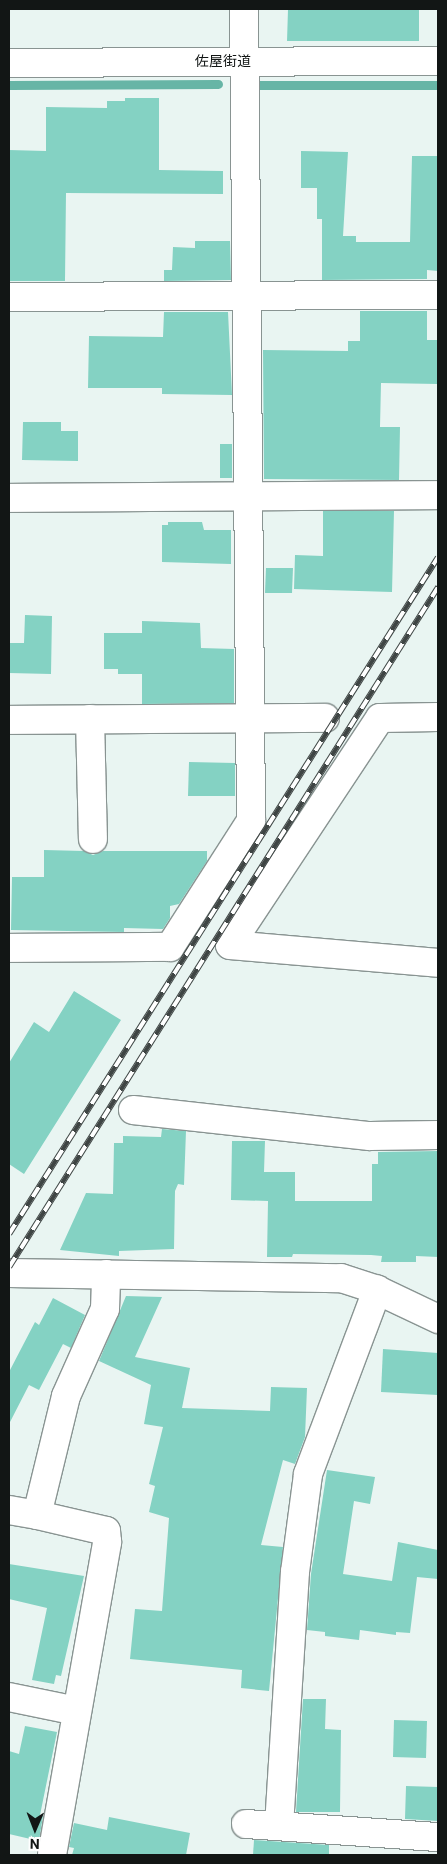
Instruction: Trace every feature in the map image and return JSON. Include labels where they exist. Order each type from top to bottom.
[{"type":"street","points":[[9,948],[170,947],[251,821],[244,9]]},
{"type":"street","name":"佐屋街道","points":[[9,63],[438,61]]},
{"type":"street","points":[[9,298],[438,295]]},
{"type":"street","points":[[9,498],[438,495]]},
{"type":"street","points":[[438,717],[380,718],[230,945],[438,962]]},
{"type":"street","points":[[9,720],[325,718]]},
{"type":"street","points":[[90,719],[93,839]]},
{"type":"street","points":[[133,1110],[370,1136],[438,1135]]},
{"type":"street","points":[[9,1273],[341,1278],[378,1290],[438,1319]]},
{"type":"street","points":[[37,1515],[66,1396],[105,1309],[106,1274]]},
{"type":"street","points":[[279,1826],[295,1572],[308,1474],[378,1290]]},
{"type":"street","points":[[9,1510],[106,1531],[52,1855]]},
{"type":"street","points":[[9,1697],[77,1711]]},
{"type":"street","points":[[246,1824],[438,1837]]},
{"type":"building","points":[[288,9],[419,9],[419,41],[287,41]]},
{"type":"building","points":[[125,98],[159,98],[159,170],[223,171],[223,194],[66,193],[65,281],[9,281],[9,150],[46,151],[46,107],[107,108],[107,101],[125,101]]},
{"type":"building","points":[[301,151],[348,152],[343,236],[356,236],[356,242],[410,242],[412,156],[438,156],[438,271],[427,270],[427,279],[322,280],[322,219],[317,219],[317,188],[301,188]]},
{"type":"building","points":[[195,241],[230,241],[231,280],[164,281],[164,270],[172,270],[173,247],[195,248]]},
{"type":"building","points":[[360,311],[427,311],[427,340],[438,340],[438,384],[381,383],[380,427],[400,427],[399,480],[264,479],[263,350],[348,351],[348,341],[360,341]]},
{"type":"building","points":[[164,312],[228,312],[232,395],[162,394],[162,388],[88,388],[89,336],[163,337]]},
{"type":"building","points":[[23,422],[61,422],[61,431],[78,431],[78,461],[22,460]]},
{"type":"building","points":[[220,444],[232,444],[232,478],[220,478]]},
{"type":"building","points":[[323,511],[394,511],[392,592],[294,589],[295,555],[323,556]]},
{"type":"building","points":[[168,522],[202,522],[204,530],[231,530],[231,564],[162,562],[162,525],[168,525]]},
{"type":"building","points":[[266,568],[293,568],[292,593],[265,593]]},
{"type":"building","points":[[25,615],[52,616],[51,674],[9,673],[9,643],[24,643]]},
{"type":"building","points":[[142,621],[200,623],[201,648],[234,649],[234,703],[142,704],[142,674],[118,674],[118,669],[104,669],[104,633],[142,633]]},
{"type":"building","points":[[189,762],[235,763],[235,796],[188,796]]},
{"type":"building","points":[[44,850],[84,851],[93,855],[103,851],[207,851],[207,861],[179,904],[170,906],[170,918],[163,929],[124,928],[124,932],[11,930],[12,877],[44,877]]},
{"type":"building","points":[[74,991],[121,1020],[24,1174],[9,1164],[9,1063],[34,1022],[49,1032]]},
{"type":"building","points":[[162,1129],[186,1131],[184,1185],[178,1184],[175,1191],[174,1249],[119,1251],[119,1256],[60,1250],[86,1193],[113,1194],[114,1143],[123,1143],[123,1136],[161,1137]]},
{"type":"building","points":[[232,1141],[265,1141],[264,1172],[295,1172],[295,1201],[372,1201],[372,1164],[378,1164],[378,1152],[438,1151],[438,1257],[416,1256],[416,1262],[381,1262],[382,1256],[371,1255],[293,1254],[292,1257],[267,1257],[268,1201],[231,1200]]},
{"type":"building","points":[[126,1296],[162,1297],[135,1357],[190,1368],[182,1408],[270,1411],[271,1387],[307,1388],[305,1437],[295,1464],[283,1460],[261,1545],[283,1547],[269,1691],[241,1688],[242,1670],[130,1659],[135,1609],[162,1611],[169,1518],[149,1512],[155,1486],[149,1484],[163,1427],[144,1424],[151,1385],[99,1361]]},
{"type":"building","points":[[53,1298],[85,1315],[71,1348],[63,1344],[39,1390],[29,1385],[9,1424],[9,1372],[35,1322],[39,1325]]},
{"type":"building","points":[[383,1349],[438,1353],[438,1395],[381,1392]]},
{"type":"building","points":[[327,1470],[375,1477],[370,1504],[354,1501],[343,1574],[392,1581],[398,1542],[438,1550],[438,1579],[417,1577],[410,1633],[396,1632],[396,1635],[360,1630],[359,1640],[325,1636],[325,1632],[307,1630],[311,1574]]},
{"type":"building","points":[[9,1564],[84,1576],[61,1676],[56,1675],[54,1684],[32,1680],[47,1608],[9,1599]]},
{"type":"building","points":[[303,1699],[326,1699],[325,1729],[341,1730],[340,1812],[296,1812]]},
{"type":"building","points":[[394,1720],[427,1721],[426,1758],[393,1757]]},
{"type":"building","points":[[25,1726],[57,1732],[40,1815],[43,1816],[39,1841],[9,1834],[9,1751],[19,1754]]},
{"type":"building","points":[[406,1786],[438,1787],[438,1821],[405,1819]]},
{"type":"building","points":[[109,1817],[190,1833],[186,1855],[72,1855],[74,1848],[69,1847],[74,1823],[107,1830]]},
{"type":"building","points":[[254,1840],[329,1845],[329,1855],[253,1855]]},
{"type":"waterway","points":[[9,85],[218,84]]},
{"type":"waterway","points":[[257,85],[438,85]]},
{"type":"railway","points":[[9,1234],[438,557]]},
{"type":"railway","points":[[9,1267],[438,587]]}]
